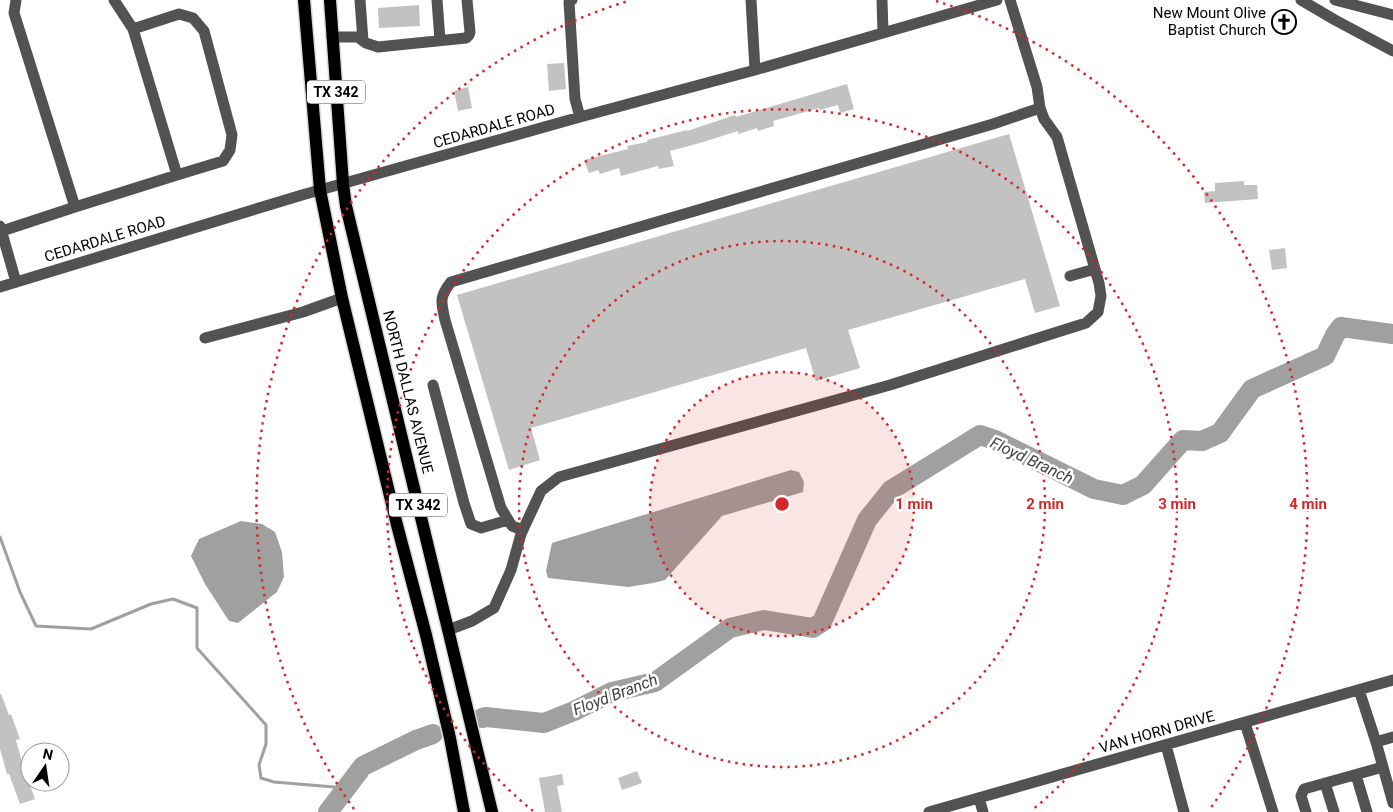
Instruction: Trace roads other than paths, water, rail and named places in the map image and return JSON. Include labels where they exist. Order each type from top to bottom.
[{"type":"main road","name":"TX 342","points":[[304,0],[320,190],[342,298],[450,738],[464,812]]},
{"type":"main road","name":"TX 342","points":[[330,0],[343,184]]},
{"type":"main road","name":"NORTH DALLAS AVENUE","points":[[343,184],[346,206],[492,812]]},
{"type":"main road","points":[[426,636],[448,630]]},
{"type":"street","points":[[16,0],[14,13],[75,207]]},
{"type":"street","points":[[114,0],[132,29],[177,175]]},
{"type":"street","points":[[360,0],[363,41]]},
{"type":"street","points":[[437,0],[440,40]]},
{"type":"street","points":[[332,36],[358,37],[378,47],[466,38],[470,32],[467,0]]},
{"type":"street","points":[[572,0],[569,2],[575,99],[580,117]]},
{"type":"street","points":[[751,0],[755,70]]},
{"type":"street","points":[[882,0],[883,33]]},
{"type":"street","name":"CEDARDALE ROAD","points":[[0,287],[320,190],[755,70],[997,0]]},
{"type":"street","points":[[448,630],[472,621],[494,608],[511,570],[523,530],[540,491],[559,477],[890,385],[1086,323],[1098,312],[1101,296],[1095,269],[1058,137],[1044,119],[1040,108],[1037,87],[1010,0]]},
{"type":"street","points":[[1301,0],[1393,51]]},
{"type":"street","points":[[1335,0],[1393,15]]},
{"type":"street","points":[[16,282],[1,228],[223,161],[230,150],[232,135],[204,31],[193,18],[179,14],[132,29]]},
{"type":"street","points":[[523,530],[512,526],[501,508],[445,320],[441,300],[444,290],[451,282],[993,124],[1040,108]]},
{"type":"street","points":[[1070,276],[1095,269]]},
{"type":"street","points":[[205,338],[303,312],[342,298]]},
{"type":"street","points":[[433,385],[471,524],[481,528],[508,520]]},
{"type":"street","name":"VAN HORN DRIVE","points":[[929,812],[1393,680]]},
{"type":"street","points":[[1359,690],[1393,804]]},
{"type":"street","points":[[1246,722],[1273,812]]},
{"type":"street","points":[[1376,742],[1393,737]]},
{"type":"street","points":[[1166,745],[1184,812]]},
{"type":"street","points":[[1306,812],[1301,796],[1304,789],[1383,767]]},
{"type":"street","points":[[1356,775],[1367,812]]},
{"type":"street","points":[[1325,784],[1334,812]]},
{"type":"street","points":[[979,798],[983,812]]},
{"type":"waterway","name":"Floyd Branch","points":[[482,718],[544,723],[574,711],[612,692],[655,682],[730,628],[764,620],[813,628],[822,622],[867,520],[891,490],[980,435],[995,440],[1094,489],[1123,495],[1143,485],[1183,440],[1202,441],[1220,433],[1252,389],[1325,356],[1341,327],[1393,334]]},
{"type":"waterway","points":[[0,537],[20,592],[36,626],[91,629],[151,604],[173,599],[197,608],[197,648],[266,725],[266,744],[259,765],[261,778],[274,782],[346,788]]},
{"type":"waterway","name":"Floyd Branch","points":[[328,812],[363,766],[416,740],[433,734]]},
{"type":"place","name":"New Mount Olive Baptist Church","points":[[1284,22]]}]
